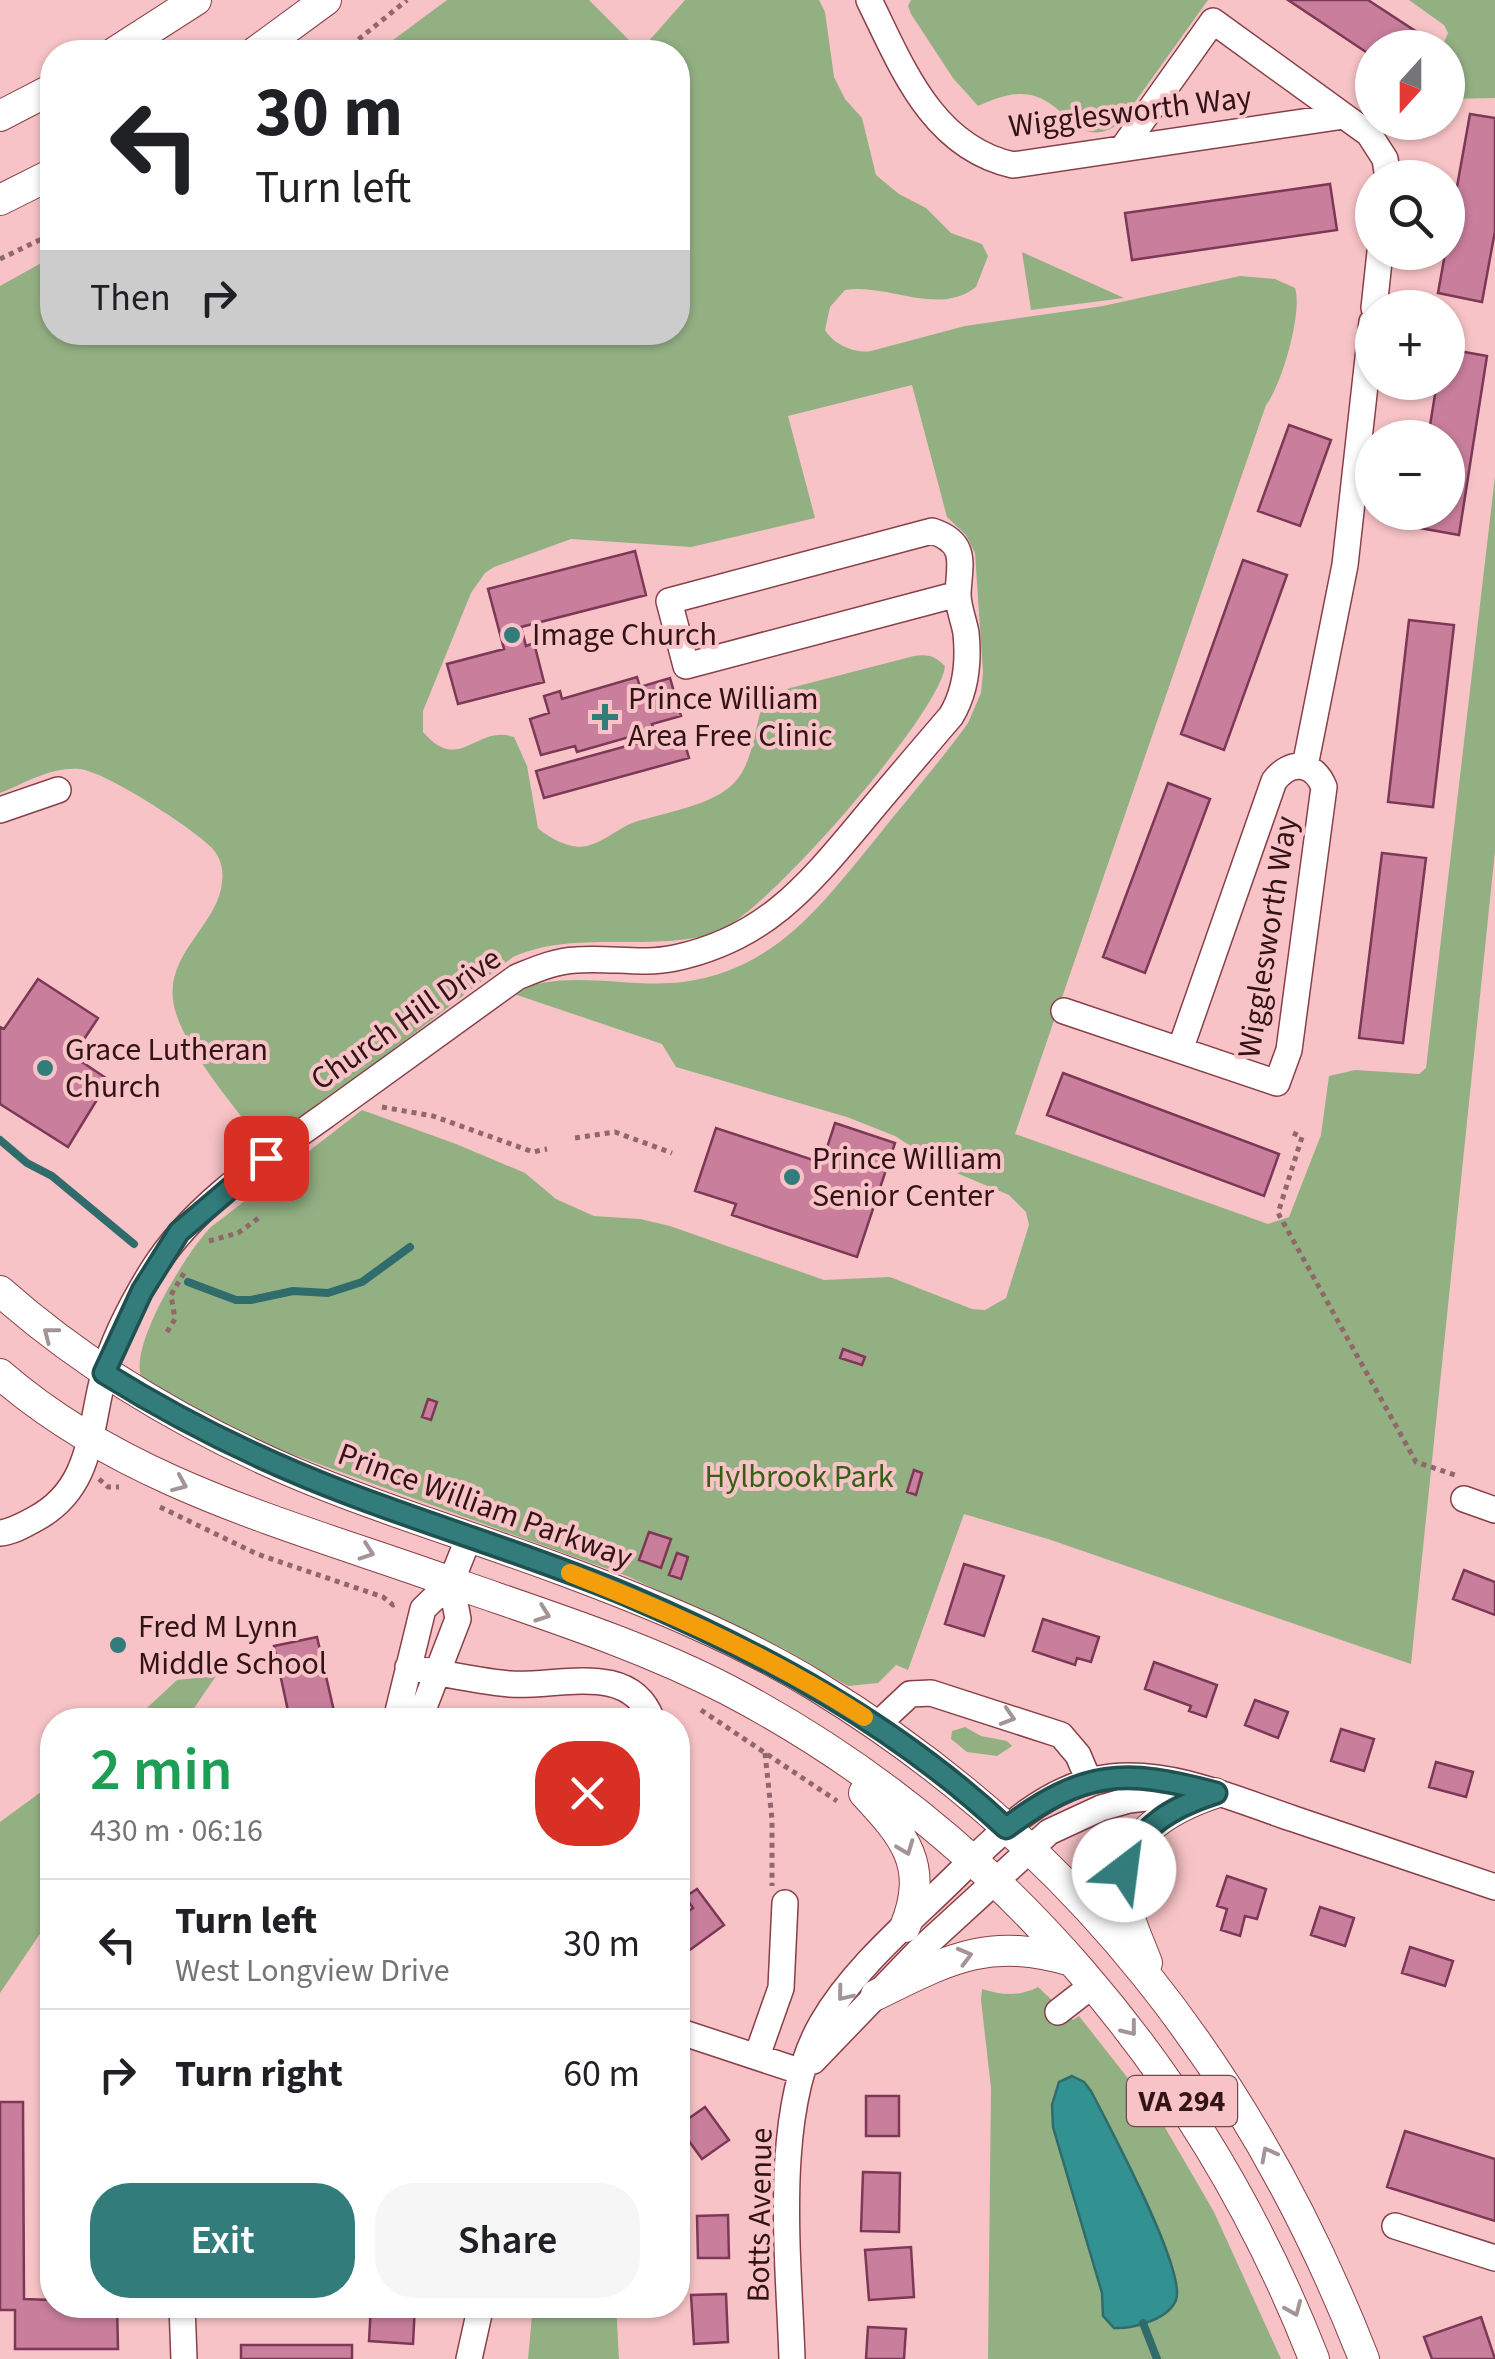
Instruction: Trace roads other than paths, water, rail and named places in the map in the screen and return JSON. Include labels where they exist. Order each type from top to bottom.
[{"type":"main road","points":[[134,40],[196,0]]},
{"type":"main road","points":[[271,40],[326,0]]},
{"type":"main road","points":[[0,116],[40,95]]},
{"type":"main road","points":[[0,200],[40,180]]},
{"type":"main road","name":"Prince William Parkway","points":[[0,1291],[48,1334],[104,1373],[226,1442],[290,1471],[626,1595],[732,1642],[813,1685],[877,1726],[966,1792],[1114,1935],[1203,2048],[1263,2145],[1319,2255],[1364,2359]]},
{"type":"main road","name":"VA 294","points":[[0,1374],[93,1440],[199,1492],[668,1662],[727,1690],[869,1779],[982,1871],[1084,1973],[1157,2064],[1214,2152],[1259,2233],[1314,2359]]},
{"type":"main road","points":[[821,1747],[907,1844],[913,1890],[904,1927]]},
{"type":"main road","points":[[1152,1980],[1124,1900],[1124,1870],[1144,1832],[1165,1814],[1216,1793]]},
{"type":"main road","points":[[876,1995],[934,1966],[979,1952],[1023,1950],[1084,1973]]},
{"type":"street","name":"Wigglesworth Way","points":[[868,0],[918,96],[948,130],[976,151],[1013,165],[1344,116]]},
{"type":"street","points":[[1122,149],[1212,21],[1344,116],[1374,141],[1385,160]]},
{"type":"street","points":[[1305,766],[1345,565],[1363,400]]},
{"type":"street","name":"Church Hill Drive","points":[[0,1532],[16,1528],[55,1505],[79,1475],[93,1440],[104,1373],[121,1332],[152,1272],[179,1232],[198,1213],[266,1158],[518,977],[573,960],[651,960],[708,950],[743,935],[775,914],[804,890],[958,703],[964,688],[966,634],[958,594],[962,568],[958,552],[946,537],[932,531],[669,601],[686,666],[958,594]]},
{"type":"street","name":"Wigglesworth Way","points":[[1064,1011],[1277,1083],[1290,1050],[1324,787],[1320,776],[1305,766],[1293,765],[1274,781],[1180,1050]]},
{"type":"street","points":[[0,810],[58,790]]},
{"type":"street","points":[[1465,1489],[1495,1510]]},
{"type":"street","points":[[399,1708],[423,1609],[451,1582],[469,1536]]},
{"type":"street","points":[[424,1708],[458,1619],[451,1582]]},
{"type":"street","points":[[408,1666],[521,1684],[599,1680],[626,1690],[645,1708]]},
{"type":"street","points":[[877,1726],[891,1708],[914,1692],[931,1693],[1061,1735],[1078,1755],[1089,1781]]},
{"type":"street","points":[[690,2035],[802,2072],[876,1995],[982,1871],[1017,1838],[1041,1803],[1089,1781],[1111,1776],[1153,1778],[1216,1793],[1495,1886]]},
{"type":"street","points":[[1017,1838],[1049,1832],[1101,1808],[1158,1795],[1216,1793]]},
{"type":"street","name":"Botts Avenue","points":[[792,2359],[787,2170],[802,2072],[821,2024],[842,1996],[904,1927],[982,1871]]},
{"type":"street","points":[[757,2056],[798,1936],[779,1896]]},
{"type":"street","points":[[1058,2012],[1084,1973]]},
{"type":"street","points":[[1395,2226],[1495,2258]]},
{"type":"street","points":[[182,2318],[184,2359]]},
{"type":"street","points":[[469,2359],[478,2318]]},
{"type":"water","points":[[1072,2076],[1091,2091],[1144,2197],[1170,2260],[1176,2300],[1158,2318],[1139,2325],[1114,2328],[1103,2316],[1102,2293],[1053,2127],[1052,2105],[1059,2082]]},
{"type":"waterway","points":[[0,1140],[27,1163],[52,1176],[134,1244]]},
{"type":"waterway","points":[[188,1282],[236,1300],[293,1291],[328,1293],[362,1282],[410,1247]]},
{"type":"waterway","points":[[1143,2323],[1157,2359]]},
{"type":"place","name":"Image Church","points":[[512,635]]},
{"type":"place","name":"Prince William Area Free Clinic","points":[[605,717]]},
{"type":"place","name":"Grace Lutheran Church","points":[[45,1068]]},
{"type":"place","name":"Prince William Senior Center","points":[[792,1177]]},
{"type":"place","name":"Fred M Lynn Middle School","points":[[118,1645]]},
{"type":"park label","name":"Hylbrook Park","points":[[799,1477]]}]
